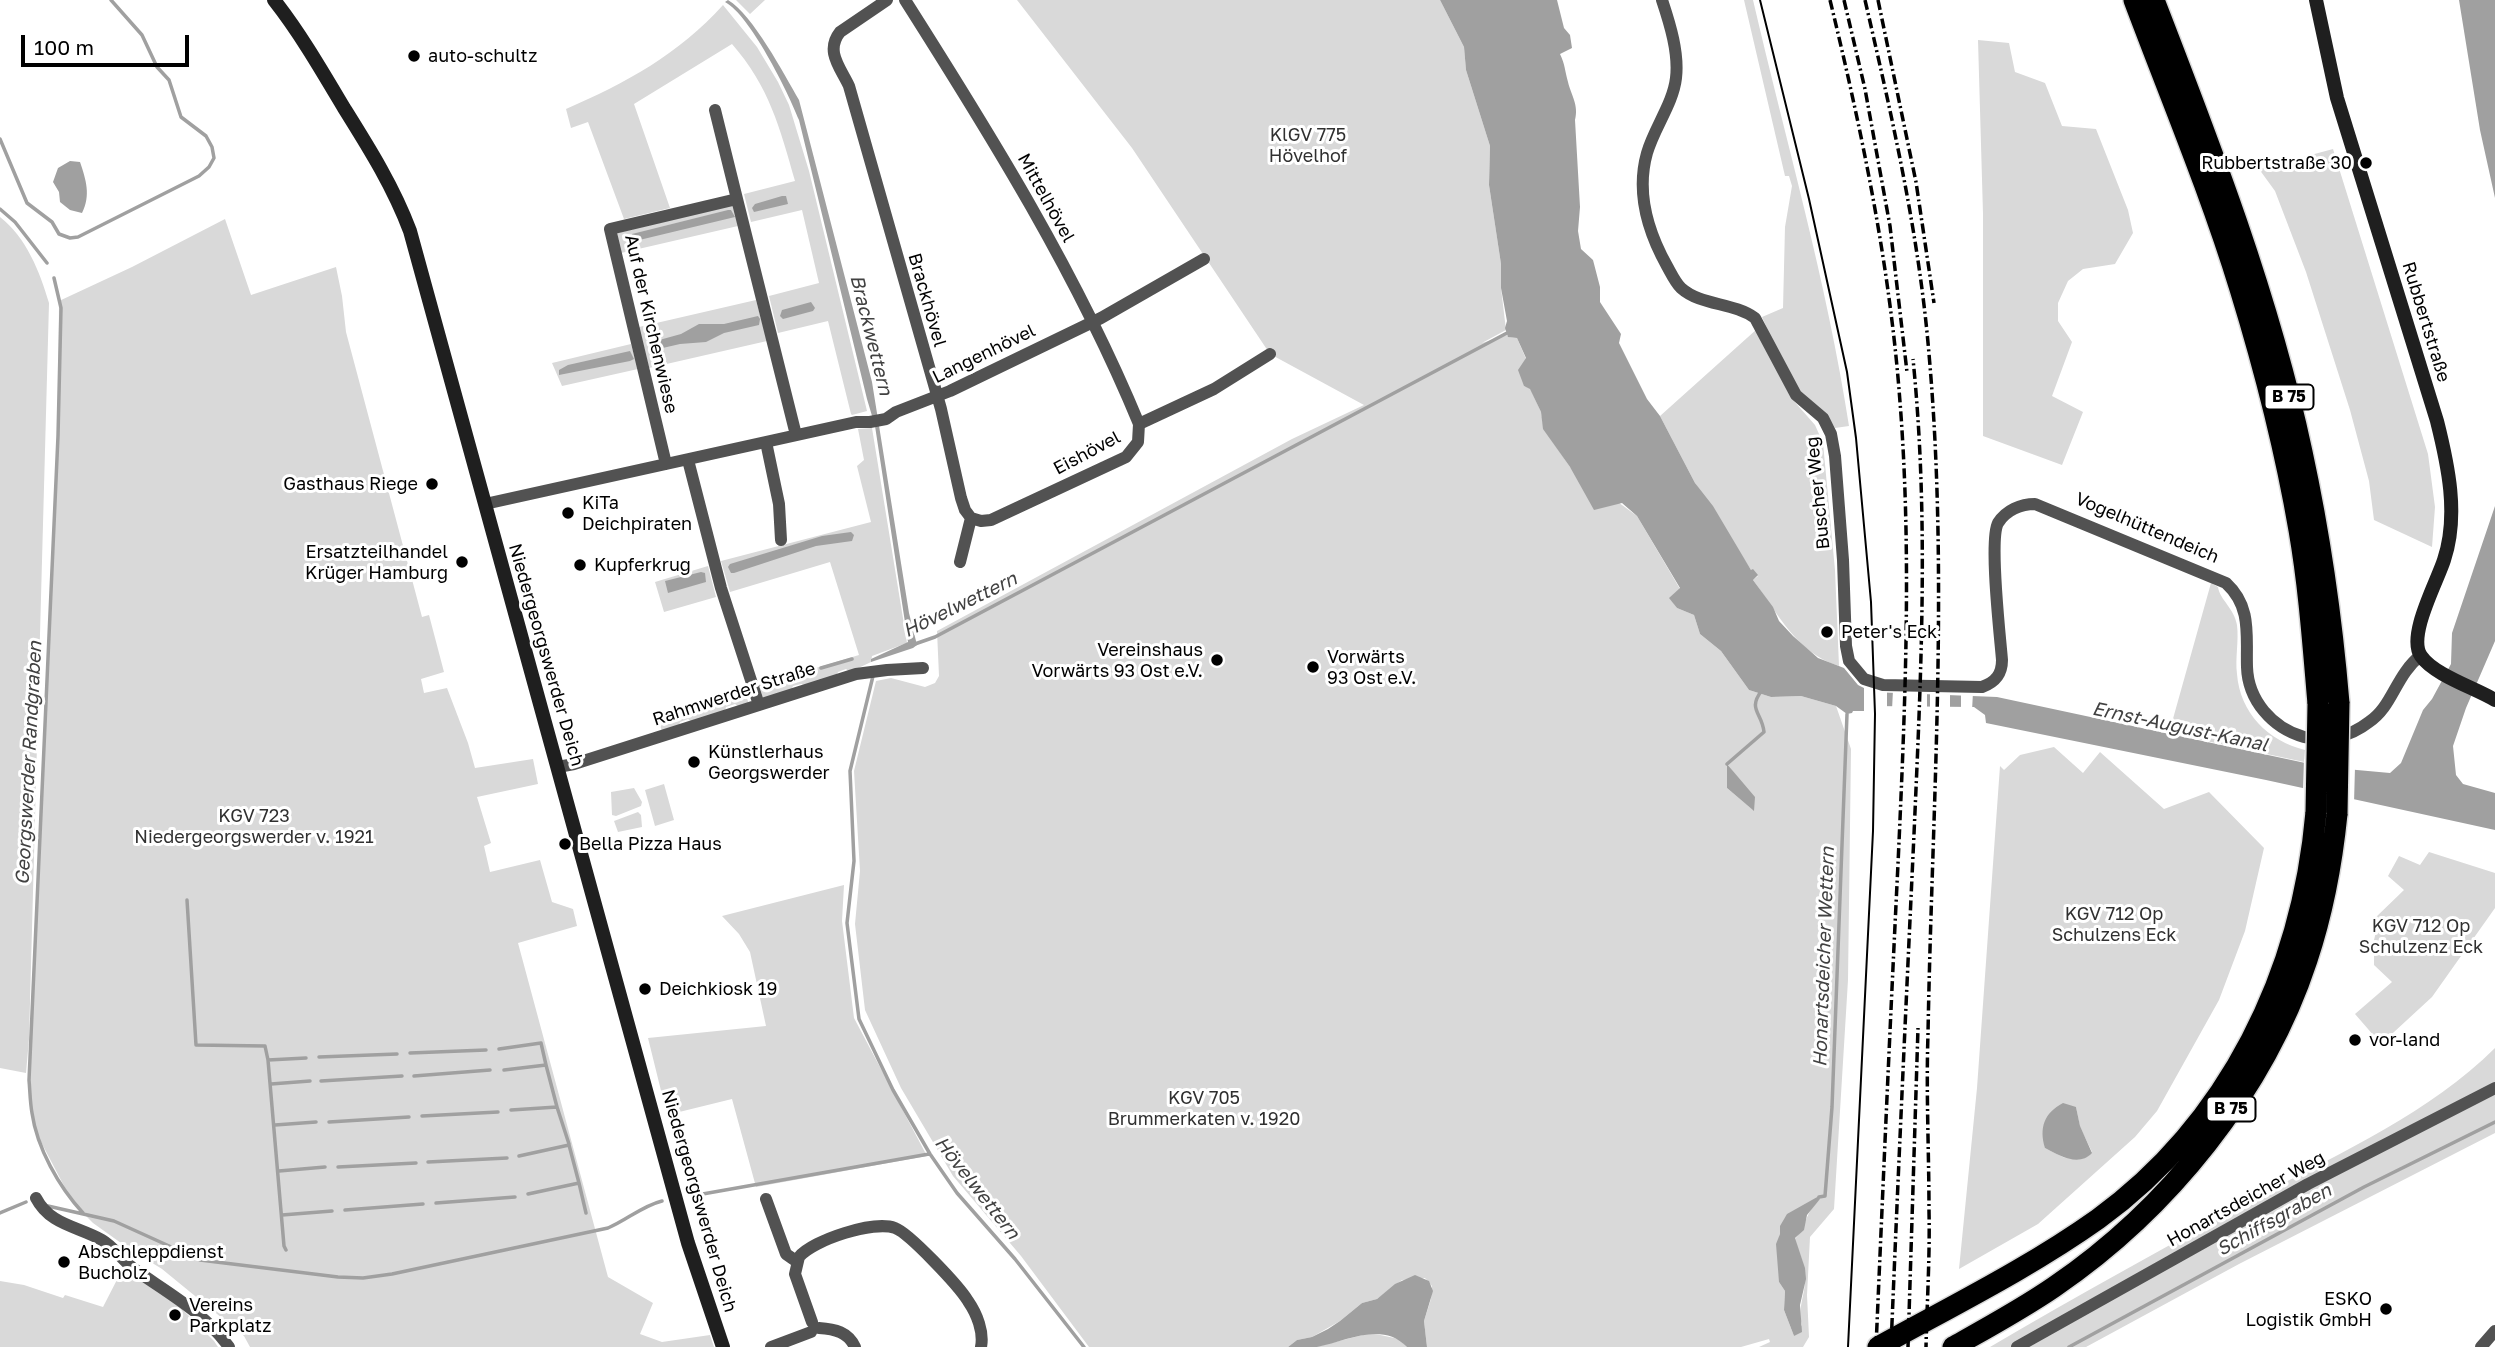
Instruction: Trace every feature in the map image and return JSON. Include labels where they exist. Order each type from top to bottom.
[{"type":"highway","name":"B 75","points":[[2134,0],[2214,212],[2240,289],[2261,365],[2299,531],[2328,704]]},
{"type":"highway","name":"B 75","points":[[1953,1347],[2055,1287],[2099,1253],[2180,1175],[2245,1091],[2270,1048],[2307,960],[2325,894],[2332,630],[2316,519],[2302,449],[2264,306],[2230,205],[2154,0]]},
{"type":"highway","name":"B 75","points":[[1878,1347],[2022,1267],[2097,1219],[2134,1189],[2189,1134],[2235,1068],[2254,1035],[2285,967],[2305,893],[2313,849],[2327,813]]},
{"type":"street","name":"Niedergeorgswerder Deich","points":[[274,0],[382,167],[410,230],[688,1242],[723,1347]]},
{"type":"street","name":"Brackhövel","points":[[887,0],[840,33],[834,40],[832,49],[849,86],[937,397],[961,498],[971,518]]},
{"type":"street","name":"Mittelhövel","points":[[905,0],[1020,184],[1120,379],[1139,424]]},
{"type":"street","name":"Buscher Weg","points":[[1662,0],[1673,43],[1676,78],[1647,155],[1644,189],[1651,234],[1681,288],[1692,295],[1743,310],[1755,317],[1796,395],[1823,418],[1829,427],[1835,456],[1847,654]]},
{"type":"street","name":"Rubbertstraße","points":[[2316,0],[2340,109],[2437,421],[2446,458],[2451,524],[2446,556],[2420,624],[2416,644],[2421,656]]},
{"type":"street","points":[[715,110],[796,435]]},
{"type":"street","name":"Auf der Kirchenwiese","points":[[666,464],[610,229],[737,199]]},
{"type":"street","name":"Langenhövel","points":[[485,504],[856,422],[876,421],[937,397],[1091,323],[1204,259]]},
{"type":"street","name":"Eishövel","points":[[971,518],[991,520],[1126,457],[1138,442],[1139,424],[1214,389],[1270,354]]},
{"type":"street","points":[[766,442],[779,504],[781,540]]},
{"type":"street","points":[[688,460],[722,588],[759,705]]},
{"type":"street","name":"Vogelhüttendeich","points":[[1847,654],[1860,676],[1883,685],[1982,687],[1995,680],[2002,660],[1995,530],[2002,517],[2013,509],[2035,503],[2226,583],[2237,595],[2246,617],[2246,667],[2252,693],[2268,717],[2295,734],[2314,739],[2334,738],[2367,724],[2382,710],[2406,668],[2421,656]]},
{"type":"street","points":[[960,562],[971,518]]},
{"type":"street","points":[[2421,656],[2433,667],[2495,700]]},
{"type":"street","name":"Rahmwerder Straße","points":[[558,767],[865,672],[923,668]]},
{"type":"street","name":"Honartsdeicher Weg","points":[[2017,1347],[2308,1184],[2495,1088]]},
{"type":"street","points":[[36,1198],[49,1216],[101,1239],[132,1267],[181,1300],[211,1324],[229,1347]]},
{"type":"street","points":[[766,1199],[786,1254],[796,1261]]},
{"type":"street","points":[[814,1327],[795,1273],[796,1261],[810,1248],[881,1225],[902,1231],[968,1300],[980,1329],[981,1347]]},
{"type":"street","points":[[771,1347],[814,1327],[844,1333],[855,1347]]},
{"type":"street","points":[[2481,1347],[2495,1331]]},
{"type":"green space","points":[[736,0],[765,0],[750,14]]},
{"type":"green space","points":[[1017,0],[1440,0],[1464,47],[1466,70],[1490,146],[1489,185],[1501,264],[1506,330],[1482,343],[1507,335],[1517,338],[1526,359],[1524,386],[1530,388],[1541,412],[1544,429],[1570,467],[1637,516],[1680,589],[1670,598],[1677,608],[1694,615],[1700,634],[1721,651],[1749,690],[1771,697],[1801,696],[1836,706],[1851,749],[1848,980],[1834,1209],[1810,1237],[1807,1295],[1809,1337],[1803,1347],[1759,1347],[1770,1342],[1769,1339],[1741,1347],[1427,1347],[1424,1321],[1432,1286],[1425,1278],[1402,1280],[1377,1299],[1362,1303],[1340,1321],[1312,1337],[1297,1340],[1288,1347],[1089,1347],[1021,1256],[953,1176],[901,1088],[865,1010],[855,924],[860,871],[854,771],[876,681],[891,678],[925,687],[935,683],[939,676],[937,631],[1292,439],[1364,405],[1270,354],[1132,148]],"holes":[[[1728,765],[1741,782],[1753,810],[1727,788]],[[1819,1196],[1820,1199],[1815,1203],[1795,1239],[1804,1266],[1805,1283],[1800,1312],[1802,1325],[1794,1336],[1784,1310],[1785,1291],[1779,1282],[1779,1239],[1780,1234]]]},
{"type":"green space","points":[[1744,0],[1753,0],[1818,265],[1849,426],[1835,428],[1830,420],[1795,389],[1762,317],[1783,308],[1785,227],[1792,186],[1789,176],[1785,176]]},
{"type":"green space","points":[[723,5],[757,47],[789,105],[809,171],[867,411],[851,414],[828,321],[778,333],[769,296],[819,283],[802,210],[751,222],[744,194],[795,181],[772,108],[745,60],[732,44],[634,104],[670,208],[624,219],[588,122],[571,128],[566,109],[610,89],[670,53]]},
{"type":"green space","points":[[1978,40],[2009,43],[2015,72],[2045,83],[2062,126],[2096,129],[2128,210],[2133,233],[2115,264],[2083,269],[2068,281],[2058,303],[2058,321],[2072,342],[2052,396],[2083,412],[2062,465],[1983,436],[1983,214]]},
{"type":"green space","points":[[2333,149],[2428,454],[2435,507],[2432,547],[2374,520],[2369,481],[2350,410],[2306,272],[2275,191],[2259,169]]},
{"type":"green space","points":[[733,205],[738,226],[621,253],[617,233]]},
{"type":"green space","points":[[0,217],[25,245],[49,303],[26,1073],[0,1068]]},
{"type":"green space","name":"KGV 723 Niedergeorgswerder v. 1921","points":[[225,219],[251,295],[336,267],[346,332],[422,617],[429,615],[444,672],[421,679],[424,693],[447,688],[475,768],[533,759],[538,784],[477,797],[491,843],[484,846],[490,872],[540,860],[552,902],[573,909],[577,926],[518,943],[608,1277],[653,1303],[640,1334],[662,1342],[710,1335],[714,1347],[250,1347],[244,1336],[162,1269],[93,1223],[73,1203],[40,1140],[32,1115],[29,1080],[58,436],[59,301]]},
{"type":"green space","points":[[756,300],[767,341],[649,368],[639,327]]},
{"type":"green space","points":[[1757,329],[1793,400],[1815,425],[1823,443],[1835,570],[1839,666],[1811,652],[1789,631],[1753,580],[1758,576],[1751,570],[1695,483],[1660,416]]},
{"type":"green space","points":[[631,344],[638,369],[562,386],[552,363]]},
{"type":"green space","points":[[872,428],[907,643],[872,656],[871,662],[850,672],[846,669],[838,672],[836,676],[807,686],[793,686],[791,691],[763,698],[759,685],[859,655],[830,562],[730,592],[721,561],[871,522],[857,466],[864,460],[858,429]]},
{"type":"green space","points":[[708,566],[716,597],[664,612],[655,582]]},
{"type":"green space","points":[[2211,583],[2218,587],[2237,625],[2236,662],[2239,688],[2250,713],[2279,740],[2305,750],[2304,762],[2169,733]]},
{"type":"green space","points":[[744,690],[749,704],[739,707],[735,704],[726,707],[725,711],[692,722],[688,719],[680,722],[679,726],[662,731],[657,717]]},
{"type":"green space","name":"KGV 712 Op Schulzens Eck","points":[[2054,747],[2083,773],[2100,752],[2164,809],[2209,792],[2264,848],[2245,931],[2219,1000],[2157,1111],[2135,1137],[2038,1224],[1959,1269],[1977,1088],[2000,766],[2004,770],[2020,755]],"holes":[[[2076,1107],[2080,1127],[2092,1152],[2065,1158],[2045,1148]]]},
{"type":"green space","points":[[664,784],[674,820],[655,826],[645,790]]},
{"type":"green space","points":[[634,788],[642,802],[641,806],[616,816],[612,815],[611,792]]},
{"type":"green space","points":[[638,812],[641,815],[642,827],[618,832],[614,821]]},
{"type":"green space","name":"KGV 712 Op Schulzenz Eck","points":[[2429,852],[2495,873],[2495,908],[2432,997],[2381,1044],[2355,1014],[2392,982],[2374,965],[2374,940],[2378,924],[2375,918],[2404,890],[2388,876],[2399,856],[2420,865]]},
{"type":"green space","points":[[844,885],[842,921],[854,1018],[927,1156],[756,1187],[732,1099],[667,1115],[648,1038],[766,1026],[750,952],[739,934],[722,916]]},
{"type":"green space","points":[[2495,1048],[2495,1133],[2239,1264],[2086,1347],[1990,1347],[2160,1250],[2385,1129],[2442,1092]]},
{"type":"green space","points":[[122,1270],[171,1298],[218,1347],[0,1347],[0,1281],[24,1285],[63,1298],[65,1295],[103,1307]]},
{"type":"green space","points":[[1371,1333],[1399,1339],[1407,1347],[1315,1347]]},
{"type":"shaded area","points":[[728,0],[748,18],[799,100],[872,382],[909,613],[917,645],[871,662],[871,659],[908,642],[875,426],[799,120],[767,55],[746,22],[725,2]]},
{"type":"shaded area","points":[[1440,0],[1557,0],[1572,48],[1560,54],[1576,110],[1580,207],[1578,231],[1581,249],[1593,260],[1600,287],[1600,302],[1621,334],[1619,343],[1647,399],[1660,416],[1695,483],[1713,506],[1751,570],[1758,575],[1753,580],[1773,607],[1779,621],[1818,658],[1844,668],[1858,685],[1872,692],[1997,697],[2324,767],[2390,773],[2401,763],[2423,710],[2451,664],[2452,633],[2495,506],[2495,641],[2453,746],[2456,775],[2463,784],[2495,793],[2495,830],[1986,723],[1985,715],[1974,707],[1870,706],[1869,711],[1853,711],[1847,714],[1836,706],[1801,696],[1771,697],[1749,690],[1721,651],[1700,634],[1694,615],[1677,608],[1669,598],[1680,588],[1637,516],[1622,503],[1594,510],[1570,467],[1543,429],[1541,412],[1530,389],[1524,386],[1518,370],[1526,358],[1517,338],[1508,337],[1505,328],[1507,321],[1501,288],[1501,264],[1489,185],[1490,146],[1466,70],[1464,47]]},
{"type":"shaded area","points":[[2459,0],[2495,0],[2495,198],[2480,130]]},
{"type":"shaded area","points":[[70,161],[80,162],[86,181],[87,194],[82,213],[70,210],[60,202],[59,192],[53,182],[58,168]]},
{"type":"shaded area","points":[[786,196],[788,204],[754,212],[752,208],[755,204]]},
{"type":"shaded area","points":[[731,210],[735,217],[631,242],[632,234]]},
{"type":"shaded area","points":[[811,302],[815,308],[813,311],[783,319],[780,316],[782,310]]},
{"type":"shaded area","points":[[758,316],[759,325],[724,333],[706,342],[654,350],[650,347],[652,342],[681,334],[699,324],[724,324]]},
{"type":"shaded area","points":[[630,351],[634,359],[630,361],[559,375],[559,370],[568,365]]},
{"type":"shaded area","points":[[851,532],[854,535],[852,541],[816,546],[734,573],[731,573],[728,567],[730,564],[822,536]]},
{"type":"shaded area","points":[[705,573],[706,582],[668,593],[665,581]]},
{"type":"shaded area","points":[[1727,764],[1755,797],[1754,811],[1727,788]]},
{"type":"shaded area","points":[[2063,1103],[2076,1107],[2080,1126],[2092,1153],[2087,1157],[2069,1159],[2045,1148],[2043,1128],[2047,1116]]},
{"type":"shaded area","points":[[1819,1196],[1820,1199],[1807,1215],[1804,1230],[1795,1238],[1806,1279],[1800,1305],[1802,1332],[1794,1336],[1784,1310],[1785,1291],[1779,1282],[1776,1244],[1780,1226],[1787,1214]]},
{"type":"shaded area","points":[[1415,1275],[1429,1281],[1433,1291],[1424,1321],[1427,1347],[1407,1347],[1397,1339],[1375,1334],[1317,1347],[1288,1347],[1297,1340],[1312,1337],[1328,1329],[1362,1303],[1377,1299],[1395,1284]]},
{"type":"pier","points":[[1864,683],[1873,689],[1887,690],[1887,710],[1873,710],[1871,714],[1864,714]]},
{"type":"pier","points":[[1893,690],[1927,691],[1927,709],[1892,710]]},
{"type":"pier","points":[[1930,691],[1950,692],[1950,710],[1930,709]]},
{"type":"pier","points":[[1961,692],[1973,692],[1972,711],[1961,710]]},
{"type":"pier","points":[[2304,759],[2355,767],[2354,803],[2303,791]]},
{"type":"waterway","points":[[0,139],[27,203],[52,222],[59,234],[70,238],[78,237],[199,176],[209,167],[214,158],[206,136],[181,117],[169,80],[157,67],[142,35],[111,0]]},
{"type":"waterway","name":"Georgswerder Randgraben","points":[[0,209],[15,222],[47,263]]},
{"type":"waterway","name":"Georgswerder Randgraben","points":[[54,278],[61,308],[58,436],[29,1080],[35,1126],[44,1153],[58,1179],[83,1213]]},
{"type":"waterway","name":"Hövelwettern","points":[[912,645],[935,637],[1507,333]]},
{"type":"waterway","points":[[821,668],[852,659]]},
{"type":"waterway","points":[[761,686],[808,672]]},
{"type":"waterway","name":"Hövelwettern","points":[[873,676],[850,771],[854,861],[847,923],[859,1019],[893,1090],[930,1154],[957,1193],[1015,1259],[1084,1347]]},
{"type":"waterway","name":"Honartsdeicher Wettern","points":[[1727,764],[1764,732],[1756,707],[1762,690]]},
{"type":"waterway","points":[[712,701],[743,692]]},
{"type":"waterway","points":[[669,714],[699,705]]},
{"type":"waterway","name":"Honartsdeicher Wettern","points":[[1819,1197],[1825,1196],[1832,1107],[1847,714]]},
{"type":"waterway","points":[[187,900],[196,1045],[265,1046],[286,1250]]},
{"type":"waterway","points":[[499,1049],[541,1043],[546,1065]]},
{"type":"waterway","points":[[410,1053],[486,1050]]},
{"type":"waterway","points":[[319,1057],[397,1054]]},
{"type":"waterway","points":[[268,1060],[306,1058]]},
{"type":"waterway","points":[[504,1070],[546,1065],[557,1107]]},
{"type":"waterway","points":[[414,1076],[490,1070]]},
{"type":"waterway","points":[[321,1081],[402,1076]]},
{"type":"waterway","points":[[271,1084],[310,1081]]},
{"type":"waterway","points":[[511,1110],[557,1107],[569,1144]]},
{"type":"waterway","points":[[422,1116],[498,1112]]},
{"type":"waterway","points":[[329,1122],[409,1117]]},
{"type":"waterway","points":[[275,1125],[316,1122]]},
{"type":"waterway","name":"Schiffsgraben","points":[[2069,1347],[2364,1187],[2495,1122]]},
{"type":"waterway","points":[[519,1156],[569,1145],[579,1183]]},
{"type":"waterway","points":[[697,1195],[929,1154]]},
{"type":"waterway","points":[[428,1162],[507,1158]]},
{"type":"waterway","points":[[338,1167],[416,1163]]},
{"type":"waterway","points":[[279,1171],[325,1167]]},
{"type":"waterway","points":[[528,1194],[579,1183],[586,1213]]},
{"type":"waterway","points":[[436,1203],[515,1197]]},
{"type":"waterway","points":[[48,1206],[114,1221],[200,1260],[363,1278],[608,1228],[662,1201]]},
{"type":"waterway","points":[[0,1213],[26,1202]]},
{"type":"waterway","points":[[345,1210],[423,1204]]},
{"type":"waterway","points":[[282,1215],[332,1211]]},
{"type":"tram line","points":[[1760,0],[1809,199],[1847,372],[1856,438],[1871,602],[1875,714],[1873,831],[1848,1347]]},
{"type":"railway","points":[[1830,0],[1864,149],[1882,250],[1900,402],[1906,518],[1903,748],[1876,1347]]},
{"type":"railway","points":[[1844,0],[1865,89],[1890,226],[1907,372]]},
{"type":"railway","points":[[1865,0],[1919,265],[1935,439],[1939,609],[1927,1056],[1929,1228],[1926,1347]]},
{"type":"railway","points":[[1878,0],[1916,182],[1934,303]]},
{"type":"railway","points":[[1891,1347],[1921,656],[1921,478],[1913,359]]},
{"type":"railway","points":[[1908,1347],[1918,1028]]},
{"type":"place","name":"auto-schultz","points":[[414,56]]},
{"type":"place","name":"Rubbertstraße 30","points":[[2366,163]]},
{"type":"place","name":"Gasthaus Riege","points":[[432,484]]},
{"type":"place","name":"KiTa Deichpiraten","points":[[568,513]]},
{"type":"place","name":"Ersatzteilhandel Krüger Hamburg","points":[[462,562]]},
{"type":"place","name":"Kupferkrug","points":[[580,565]]},
{"type":"place","name":"Peter's Eck","points":[[1827,632]]},
{"type":"place","name":"Vereinshaus Vorwärts 93 Ost e.V.","points":[[1217,660]]},
{"type":"place","name":"Vorwärts 93 Ost e.V.","points":[[1313,667]]},
{"type":"place","name":"Künstlerhaus Georgswerder","points":[[694,762]]},
{"type":"place","name":"Bella Pizza Haus","points":[[565,844]]},
{"type":"place","name":"Deichkiosk 19","points":[[645,989]]},
{"type":"place","name":"vor-land","points":[[2355,1040]]},
{"type":"place","name":"Abschleppdienst Bucholz","points":[[64,1262]]},
{"type":"place","name":"ESKO Logistik GmbH","points":[[2386,1309]]},
{"type":"place","name":"Vereins Parkplatz","points":[[175,1315]]},
{"type":"park label","name":"KlGV 775 Hövelhof","points":[[1308,145]]},
{"type":"park label","name":"KGV 705 Brummerkaten v. 1920","points":[[1204,1108]]},
{"type":"water label","name":"Brackwettern","points":[[871,335]]},
{"type":"water label","name":"Ernst-August-Kanal","points":[[2180,727]]}]
